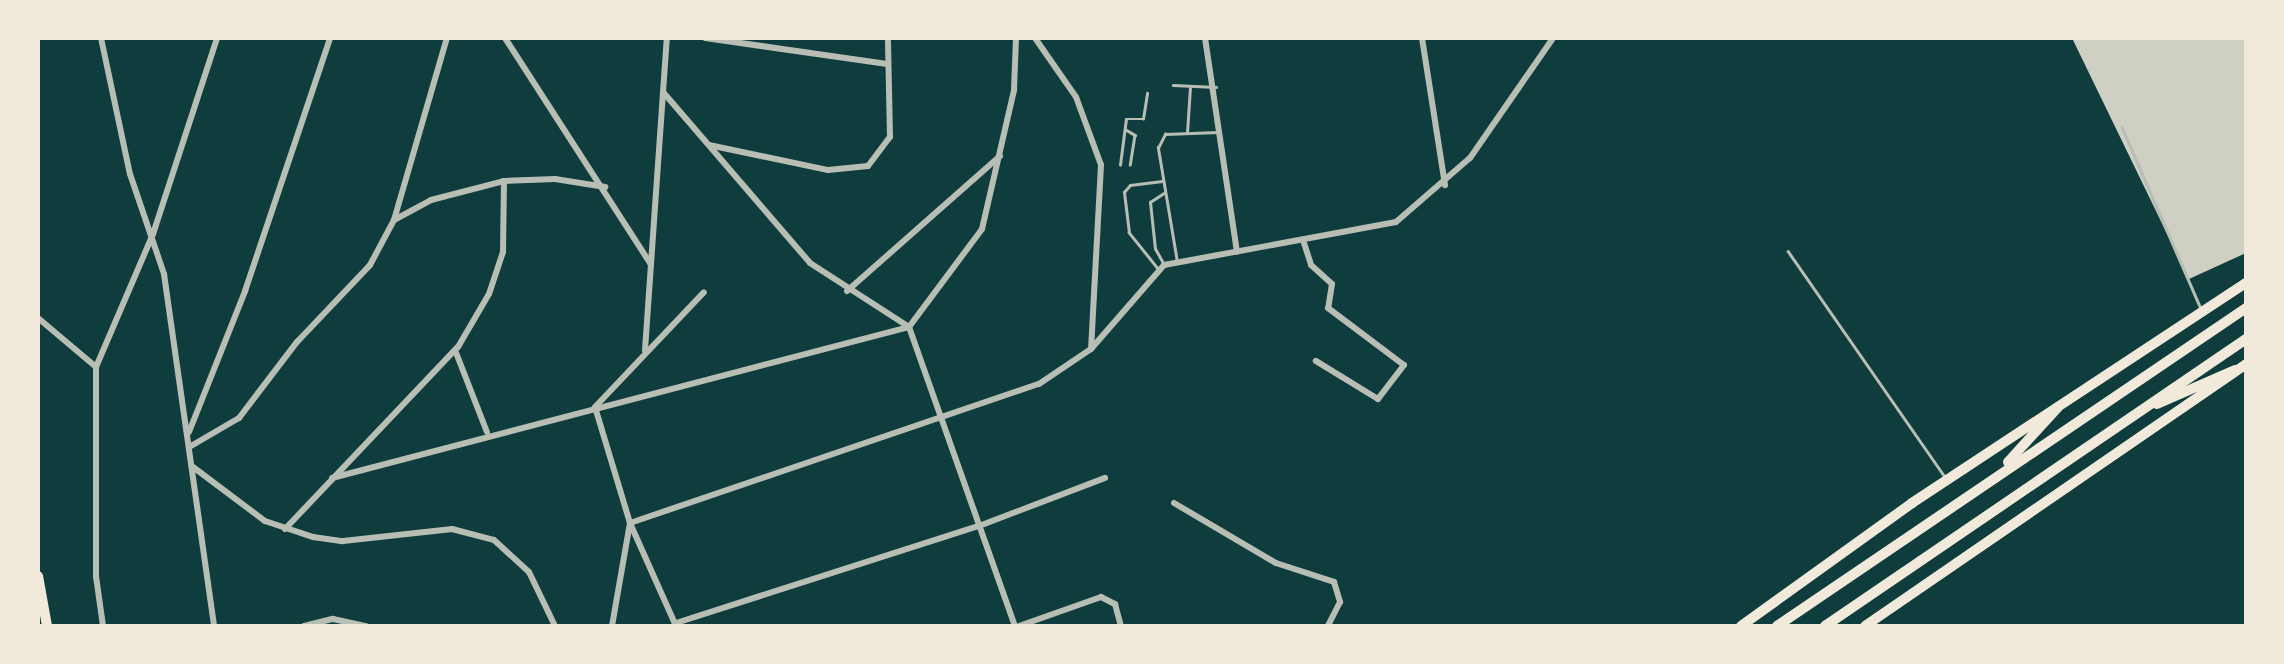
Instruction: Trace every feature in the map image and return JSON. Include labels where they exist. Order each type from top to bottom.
[{"type":"highway","points":[[1777,625],[2245,308]]},
{"type":"highway","points":[[1825,625],[2245,339]]},
{"type":"highway","points":[[2129,417],[2240,367]]},
{"type":"highway","points":[[1996,475],[2059,407]]},
{"type":"highway","points":[[1767,625],[1796,612]]},
{"type":"main road","points":[[1741,625],[1947,481],[2201,309],[2245,283]]},
{"type":"main road","points":[[1865,625],[2240,367]]},
{"type":"main road","points":[[38,576],[46,624]]},
{"type":"street","points":[[101,38],[130,174],[153,234],[189,432],[214,625]]},
{"type":"street","points":[[103,625],[96,576],[96,367],[153,234],[217,38]]},
{"type":"street","points":[[189,432],[246,291],[330,38]]},
{"type":"street","points":[[191,446],[227,428],[253,403],[297,342],[354,288],[394,220],[447,38]]},
{"type":"street","points":[[505,38],[605,187],[650,263]]},
{"type":"street","points":[[645,350],[667,38]]},
{"type":"street","points":[[705,38],[887,64]]},
{"type":"street","points":[[708,144],[828,170],[868,166],[890,137],[888,38]]},
{"type":"street","points":[[332,478],[486,432],[909,327],[975,244],[1001,155],[1014,90],[1016,38]]},
{"type":"street","points":[[1035,38],[1076,97],[1101,165],[1091,349]]},
{"type":"street","points":[[1205,38],[1216,87],[1237,252]]},
{"type":"street","points":[[1422,38],[1446,185]]},
{"type":"street","points":[[630,523],[945,419],[1039,384],[1091,349],[1161,267],[1177,262],[1304,243],[1396,222],[1446,185],[1553,38]]},
{"type":"street","points":[[663,92],[810,264],[847,291],[909,327],[945,419],[979,526],[1017,625],[1101,597],[1115,604],[1121,625]]},
{"type":"street","points":[[847,291],[1001,155]]},
{"type":"street","points":[[394,220],[431,200],[504,181],[555,178],[605,187]]},
{"type":"street","points":[[285,530],[455,350],[489,294],[503,252],[504,181]]},
{"type":"street","points":[[1304,243],[1312,267],[1332,284],[1328,308],[1404,365],[1378,399],[1316,361]]},
{"type":"street","points":[[595,407],[645,350],[704,292]]},
{"type":"street","points":[[38,318],[96,367]]},
{"type":"street","points":[[455,350],[486,432]]},
{"type":"street","points":[[595,407],[630,523],[676,624],[979,526],[1105,478]]},
{"type":"street","points":[[193,467],[227,497],[285,530],[343,541],[472,532],[509,550],[529,572],[555,625]]},
{"type":"street","points":[[1174,503],[1276,563],[1334,582],[1340,602],[1328,625]]},
{"type":"street","points":[[612,625],[630,523]]},
{"type":"street","points":[[304,625],[333,619],[366,625]]},
{"type":"lane","points":[[1173,85],[1216,87]]},
{"type":"lane","points":[[1187,134],[1190,87]]},
{"type":"lane","points":[[1120,166],[1126,119],[1143,119],[1147,93]]},
{"type":"lane","points":[[2122,127],[2201,309]]},
{"type":"lane","points":[[1125,129],[1135,135],[1130,165]]},
{"type":"lane","points":[[1177,262],[1158,148],[1165,135],[1222,132]]},
{"type":"lane","points":[[1161,267],[1129,233],[1124,192],[1130,185],[1163,181]]},
{"type":"lane","points":[[1161,267],[1154,249],[1150,202],[1164,193]]},
{"type":"lane","points":[[1788,251],[1947,481]]},
{"type":"building","points":[[2072,38],[2246,38],[2246,253],[2189,279]]}]
